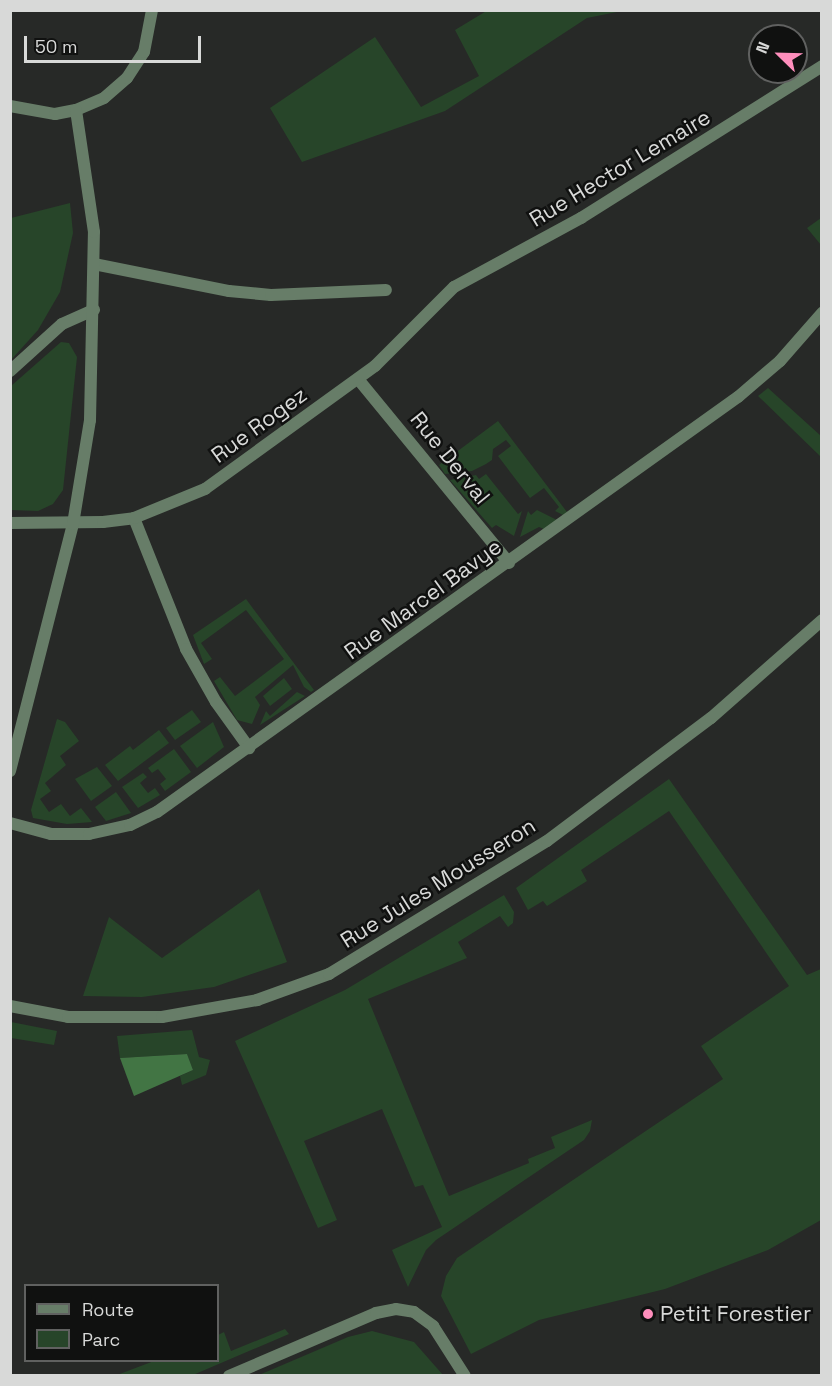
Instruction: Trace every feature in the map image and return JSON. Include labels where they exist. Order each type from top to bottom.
[{"type":"street","points":[[10,106],[34,113],[76,110],[104,98],[127,78],[144,52],[152,10]]},
{"type":"street","name":"Rue Hector Lemaire","points":[[437,300],[471,276],[581,218],[822,66]]},
{"type":"street","points":[[10,771],[73,524],[90,420],[94,232],[76,110]]},
{"type":"street","points":[[94,264],[240,292],[271,295],[386,290]]},
{"type":"street","name":"Rue Rogez","points":[[10,523],[73,524],[134,518],[205,489],[358,379],[437,300]]},
{"type":"street","points":[[10,371],[62,324],[94,310]]},
{"type":"street","name":"Rue Marcel Bavye","points":[[10,822],[39,832],[69,835],[130,825],[157,812],[509,563],[747,390],[780,361],[822,313]]},
{"type":"street","name":"Rue Derval","points":[[358,379],[509,563]]},
{"type":"street","points":[[134,518],[186,649],[212,696],[249,748]]},
{"type":"street","name":"Rue Jules Mousseron","points":[[10,1006],[69,1017],[162,1017],[246,1003],[329,974],[547,841],[711,718],[822,620]]},
{"type":"street","points":[[229,1376],[376,1313],[396,1309],[414,1312],[432,1326],[465,1376]]},
{"type":"green space","points":[[488,10],[622,11],[587,18],[445,111],[302,162],[270,108],[375,37],[421,107],[479,76],[455,30]]},
{"type":"green space","points":[[70,203],[73,233],[60,292],[38,330],[11,360],[11,218]]},
{"type":"green space","points":[[821,218],[821,245],[807,228]]},
{"type":"green space","points":[[61,342],[69,343],[77,357],[63,490],[53,504],[38,511],[11,510],[11,386]]},
{"type":"green space","points":[[768,388],[821,436],[821,457],[758,396]]},
{"type":"green space","points":[[498,421],[567,512],[563,515],[555,511],[559,507],[544,488],[530,498],[498,456],[511,446],[506,440],[493,449],[492,460],[486,464],[472,471],[445,474],[439,465]]},
{"type":"green space","points":[[486,474],[518,514],[522,511],[514,536],[496,525],[492,528],[450,480],[476,475],[479,479]]},
{"type":"green space","points":[[537,510],[557,520],[544,529],[539,527],[520,537],[528,511],[531,515]]},
{"type":"green space","points":[[246,599],[314,690],[311,692],[304,687],[293,665],[255,697],[260,705],[252,724],[237,720],[214,681],[220,677],[235,696],[284,659],[246,610],[201,643],[212,659],[204,664],[193,635]]},
{"type":"green space","points":[[284,678],[292,689],[270,706],[263,696]]},
{"type":"green space","points":[[297,692],[305,696],[260,725],[266,711],[270,716]]},
{"type":"green space","points":[[192,710],[201,722],[175,740],[166,728]]},
{"type":"green space","points":[[57,719],[65,722],[79,741],[60,756],[66,765],[45,783],[51,791],[40,799],[49,812],[61,804],[70,816],[81,808],[92,822],[67,824],[33,818],[31,810]]},
{"type":"green space","points":[[213,722],[224,747],[197,768],[180,746]]},
{"type":"green space","points":[[159,730],[169,743],[118,781],[105,765],[130,746],[133,750]]},
{"type":"green space","points":[[174,749],[191,772],[165,791],[160,784],[166,779],[158,769],[152,773],[148,768]]},
{"type":"green space","points":[[97,767],[112,786],[91,801],[75,779]]},
{"type":"green space","points":[[143,773],[147,777],[140,783],[148,793],[155,788],[160,795],[138,808],[122,787]]},
{"type":"green space","points":[[669,779],[807,975],[821,969],[821,1220],[768,1250],[665,1289],[539,1320],[471,1354],[441,1296],[446,1276],[457,1258],[723,1079],[701,1046],[789,986],[669,811],[581,870],[587,881],[547,906],[543,901],[528,910],[516,888]]},
{"type":"green space","points":[[116,792],[131,813],[106,821],[95,807]]},
{"type":"green space","points":[[259,889],[287,962],[214,987],[142,997],[83,996],[109,917],[162,958]]},
{"type":"green space","points":[[504,895],[514,912],[513,923],[508,927],[500,916],[458,942],[467,958],[368,999],[449,1196],[529,1163],[528,1159],[555,1148],[551,1137],[592,1120],[590,1131],[584,1140],[436,1240],[426,1250],[408,1287],[392,1250],[442,1227],[423,1185],[415,1187],[382,1109],[304,1141],[337,1220],[318,1228],[235,1041],[345,990]]},
{"type":"green space","points":[[11,1022],[57,1031],[54,1045],[11,1038]]},
{"type":"green space","points":[[192,1030],[199,1057],[210,1060],[206,1075],[182,1085],[180,1076],[193,1070],[187,1054],[120,1058],[117,1036]]},
{"type":"green space","points":[[285,1329],[289,1334],[193,1375],[117,1375],[151,1362],[219,1362],[219,1334],[224,1332],[231,1351]]},
{"type":"green space","points":[[372,1331],[414,1342],[443,1375],[259,1375],[348,1337]]},
{"type":"shaded area","points":[[187,1054],[193,1070],[134,1096],[120,1058]]},
{"type":"place","name":"Petit Forestier","points":[[648,1314]]}]
